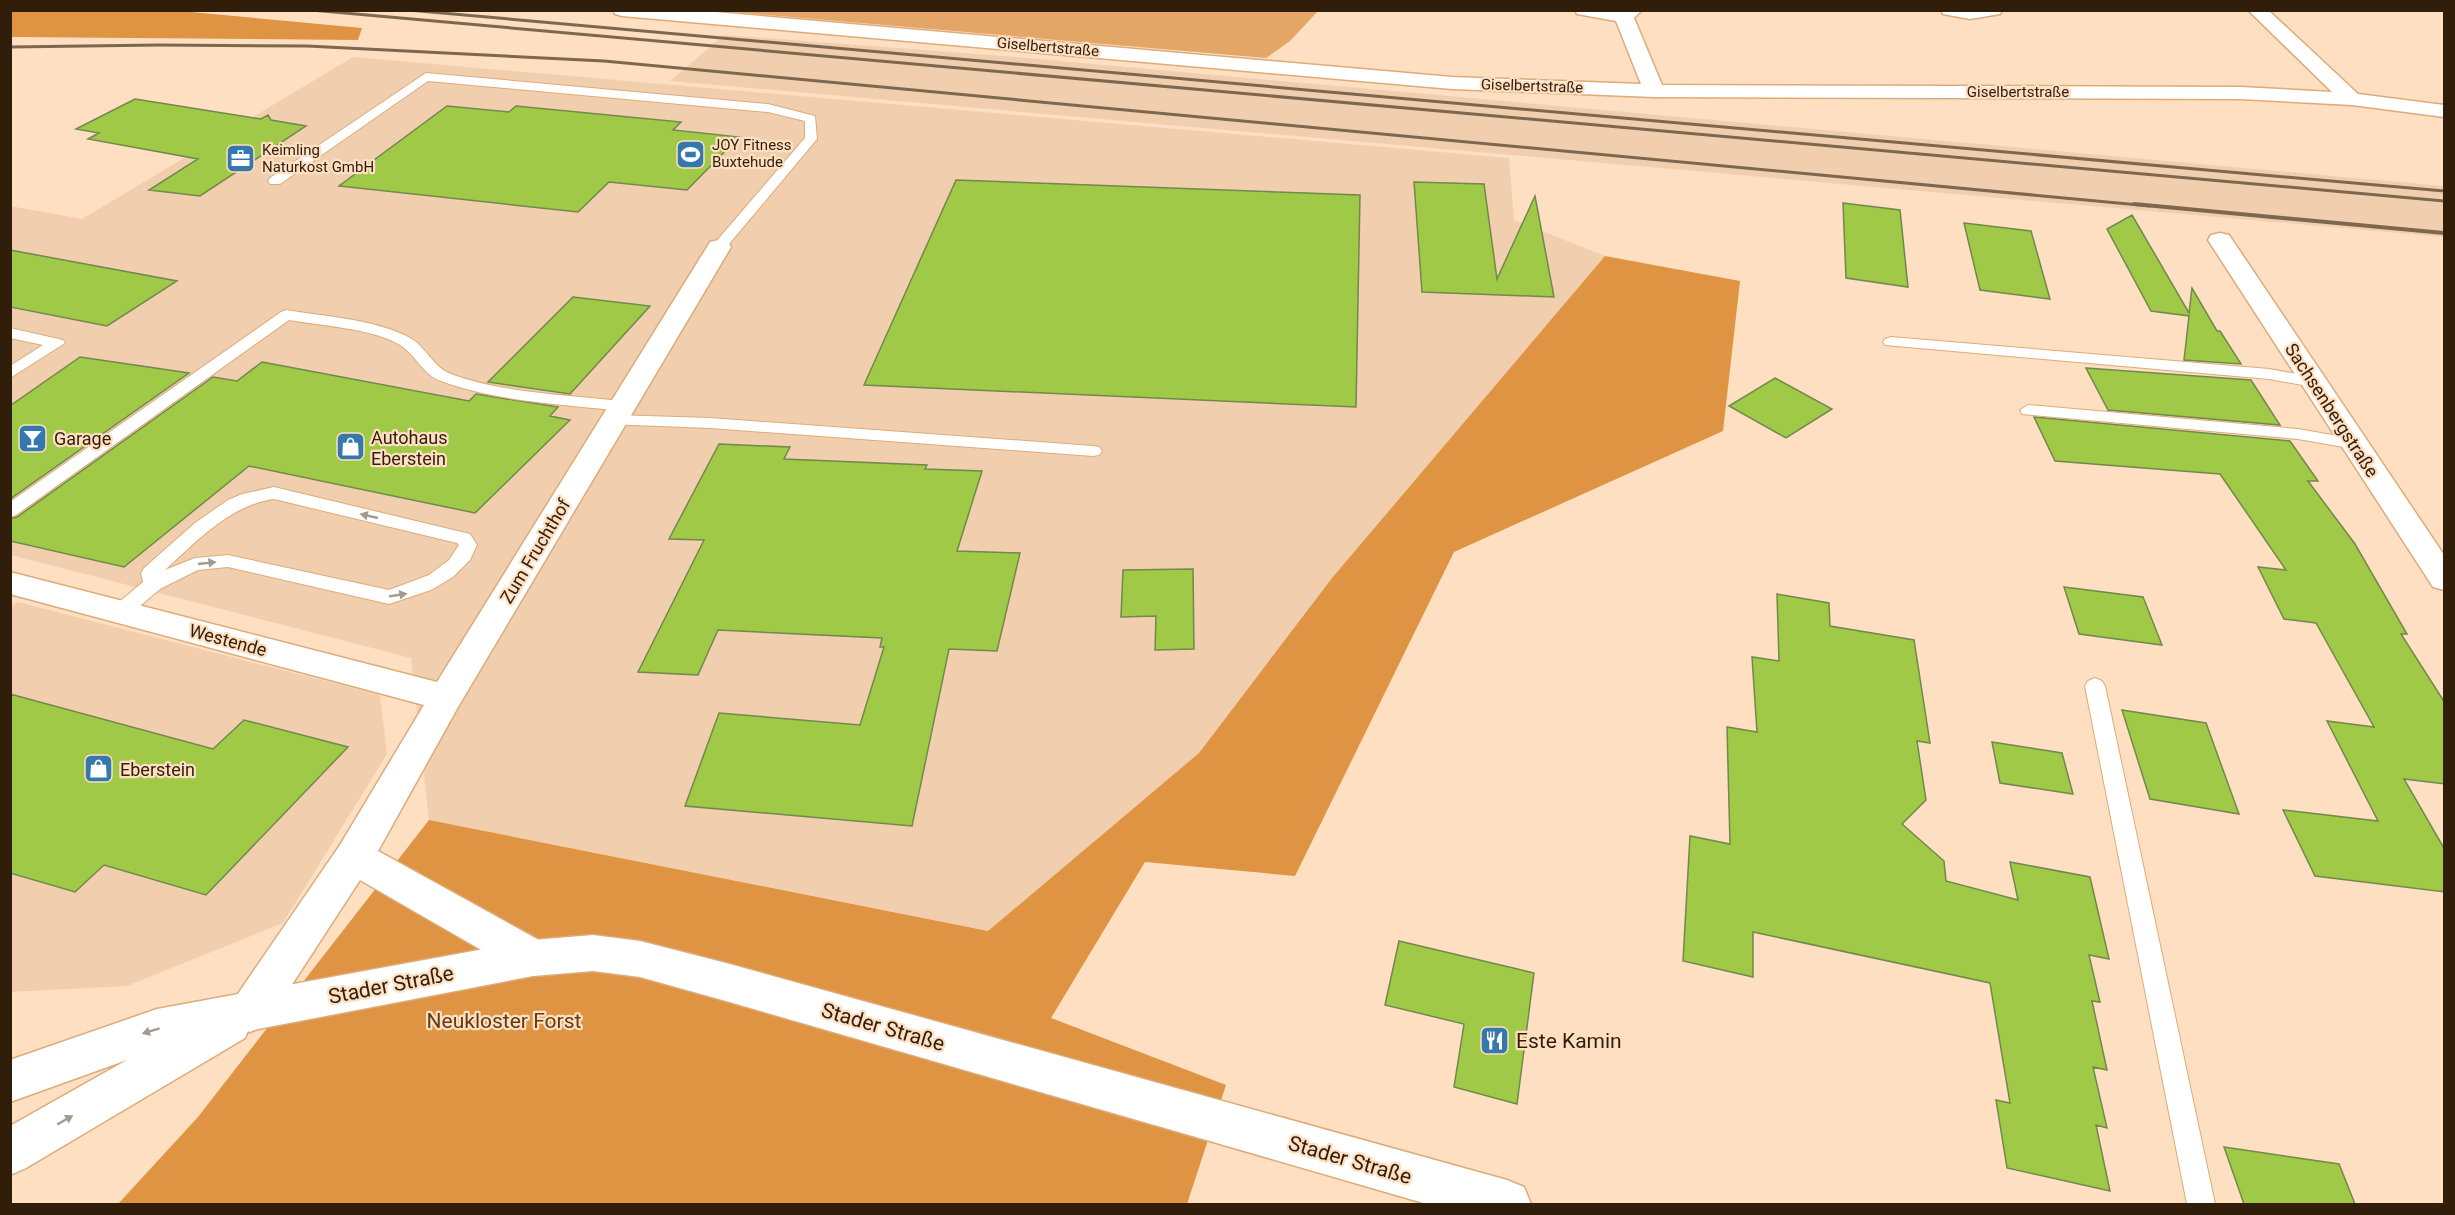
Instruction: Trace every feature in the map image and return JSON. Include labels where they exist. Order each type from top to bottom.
[{"type":"street","name":"Giselbertstraße","points":[[622,10],[1452,82],[1654,91],[2229,93],[2352,99],[2445,111]]},
{"type":"street","points":[[1584,10],[1628,14],[1654,91]]},
{"type":"street","points":[[1950,10],[1970,13],[1993,10]]},
{"type":"street","points":[[2257,10],[2352,99]]},
{"type":"street","name":"Sachsenbergstraße","points":[[2220,240],[2445,579]]},
{"type":"street","name":"Zum Fruchthof","points":[[250,1012],[354,857],[446,698],[718,247]]},
{"type":"street","name":"Westende","points":[[10,583],[446,698]]},
{"type":"street","points":[[354,857],[532,958]]},
{"type":"street","name":"Stader Straße","points":[[10,1081],[156,1029],[532,958],[593,953],[640,959],[1490,1202]]},
{"type":"street","name":"Stader Straße","points":[[12,1152],[250,1012]]},
{"type":"lane","points":[[275,181],[426,76],[768,108],[812,119],[811,140],[718,247]]},
{"type":"lane","points":[[10,511],[286,315],[379,333],[406,342],[422,360],[444,377],[618,413],[1093,451]]},
{"type":"lane","points":[[10,333],[57,343],[10,373]]},
{"type":"lane","points":[[1891,342],[2269,374],[2314,382]]},
{"type":"lane","points":[[2028,410],[2298,434],[2355,444]]},
{"type":"lane","points":[[120,612],[153,584],[195,564],[228,561],[389,597],[408,594],[427,585],[459,559],[466,553],[468,545],[463,538],[274,493],[252,496],[234,504],[169,555],[151,573],[153,584]]},
{"type":"lane","points":[[2095,686],[2200,1204]]},
{"type":"shaded area","points":[[1318,10],[1290,41],[1266,58],[721,11]]},
{"type":"shaded area","points":[[724,35],[1016,57],[2444,186],[2444,237],[670,81]]},
{"type":"shaded area","points":[[353,57],[1509,158],[1514,220],[1605,256],[1332,578],[1199,753],[988,931],[429,820],[411,658],[11,555],[10,206],[82,219]]},
{"type":"shaded area","points":[[18,602],[380,695],[387,754],[283,923],[127,986],[11,992],[10,607]]},
{"type":"green space","points":[[11,10],[180,11],[362,28],[358,40],[11,37]]},
{"type":"green space","name":"Neukloster Forst","points":[[1605,256],[1740,281],[1723,431],[1454,552],[1295,876],[1145,862],[1051,1018],[1226,1085],[1187,1204],[118,1204],[198,1117],[429,820],[988,931],[1199,753],[1332,578]]},
{"type":"building","points":[[135,99],[261,119],[268,115],[271,120],[306,126],[200,196],[149,190],[198,159],[88,139],[99,133],[76,129]]},
{"type":"building","points":[[447,106],[509,112],[516,106],[681,122],[673,130],[739,137],[687,190],[609,182],[578,212],[339,186]]},
{"type":"building","points":[[956,180],[1360,195],[1356,407],[864,385]]},
{"type":"building","points":[[1414,182],[1484,184],[1497,279],[1535,196],[1554,297],[1422,292]]},
{"type":"building","points":[[1843,203],[1900,210],[1908,287],[1846,278]]},
{"type":"building","points":[[2132,215],[2189,313],[2192,288],[2217,331],[2220,331],[2241,364],[2184,360],[2189,316],[2151,311],[2107,229]]},
{"type":"building","points":[[1964,223],[2031,231],[2050,299],[1980,290]]},
{"type":"building","points":[[10,250],[177,281],[107,326],[10,307]]},
{"type":"building","points":[[573,297],[650,306],[570,394],[488,382]]},
{"type":"building","points":[[80,357],[189,373],[10,499],[10,406]]},
{"type":"building","points":[[262,362],[469,401],[476,394],[558,407],[550,416],[570,420],[475,513],[249,466],[124,567],[10,541],[10,519],[17,517],[213,377],[237,381]]},
{"type":"building","points":[[2086,368],[2251,380],[2280,425],[2108,410]]},
{"type":"building","points":[[1775,378],[1832,409],[1786,438],[1729,406]]},
{"type":"building","points":[[2034,417],[2290,441],[2318,481],[2308,481],[2355,544],[2407,634],[2401,634],[2445,703],[2445,784],[2404,779],[2445,850],[2445,892],[2315,876],[2283,810],[2378,821],[2327,721],[2374,727],[2316,623],[2284,619],[2258,567],[2286,570],[2220,474],[2055,461]]},
{"type":"building","points":[[719,444],[790,447],[784,459],[927,465],[925,469],[982,471],[957,551],[1020,553],[997,651],[949,649],[912,826],[685,806],[719,713],[860,725],[884,647],[880,647],[882,638],[718,630],[698,675],[638,672],[704,540],[669,539]]},
{"type":"building","points":[[1193,569],[1194,649],[1155,650],[1156,616],[1121,617],[1123,570]]},
{"type":"building","points":[[2064,587],[2143,597],[2162,645],[2079,634]]},
{"type":"building","points":[[1777,594],[1829,603],[1830,626],[1914,640],[1930,743],[1917,741],[1926,800],[1902,824],[1944,861],[1946,881],[2018,900],[2010,862],[2090,877],[2109,959],[2089,955],[2100,1002],[2092,1001],[2107,1070],[2093,1067],[2107,1128],[2096,1125],[2110,1191],[2007,1168],[1996,1100],[2010,1103],[1990,983],[1753,932],[1753,977],[1683,961],[1690,836],[1730,844],[1727,727],[1757,732],[1752,657],[1779,661]]},
{"type":"building","points":[[10,694],[213,749],[244,720],[348,747],[206,895],[104,865],[75,892],[10,873]]},
{"type":"building","points":[[2122,710],[2206,723],[2239,814],[2150,799]]},
{"type":"building","points":[[1992,742],[2062,753],[2073,794],[2000,783]]},
{"type":"building","points":[[1399,941],[1534,973],[1517,1104],[1454,1087],[1464,1024],[1385,1005]]},
{"type":"building","points":[[2224,1147],[2339,1164],[2355,1204],[2244,1204]]},
{"type":"railway","points":[[311,10],[2444,201]]},
{"type":"railway","points":[[408,10],[2444,191]]},
{"type":"railway","points":[[10,47],[307,46],[604,61],[2150,206]]},
{"type":"railway","points":[[2134,204],[2444,233]]},
{"type":"place","name":"JOY Fitness Buxtehude","points":[[691,154]]},
{"type":"place","name":"Keimling Naturkost GmbH","points":[[241,159]]},
{"type":"place","name":"Garage","points":[[33,438]]},
{"type":"place","name":"Autohaus Eberstein","points":[[350,447]]},
{"type":"place","name":"Eberstein","points":[[99,769]]},
{"type":"place","name":"Este Kamin","points":[[1495,1041]]}]
